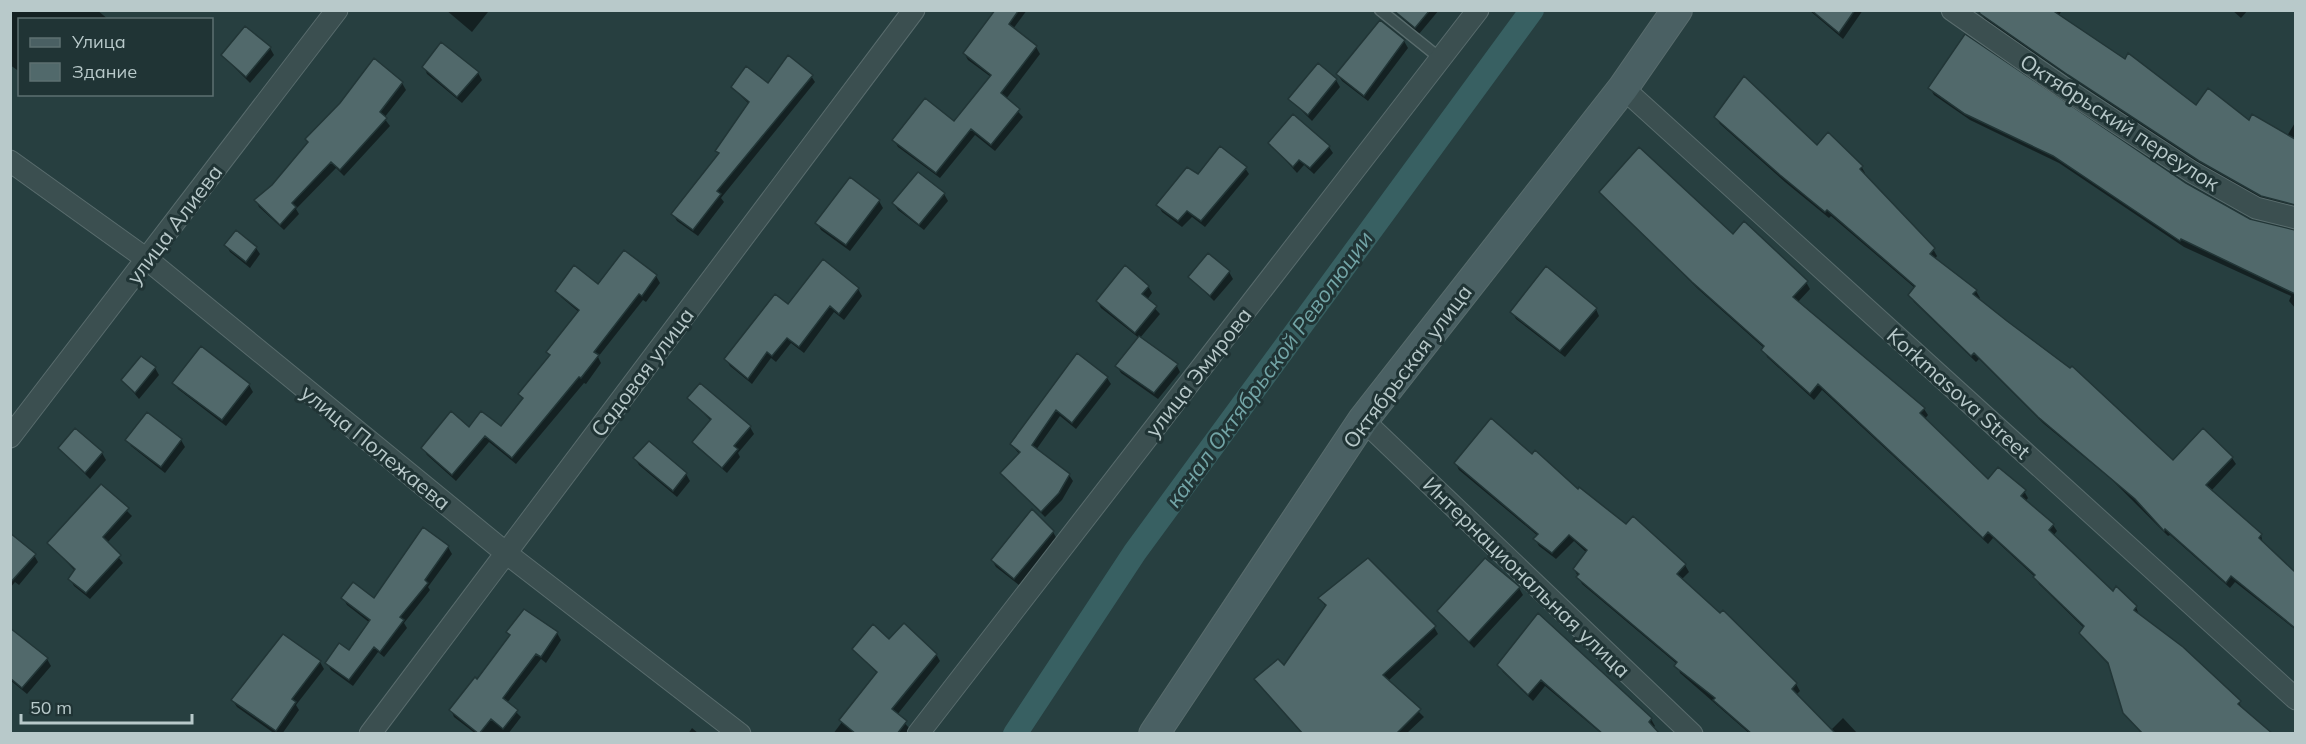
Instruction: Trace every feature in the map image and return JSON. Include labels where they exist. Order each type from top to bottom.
[{"type":"street","name":"улица Алиева","points":[[10,437],[148,260],[337,10]]},
{"type":"street","name":"Садовая улица","points":[[370,734],[914,10]]},
{"type":"street","name":"улица Эмирова","points":[[918,734],[1478,10]]},
{"type":"street","name":"Октябрьская улица","points":[[1154,734],[1363,420],[1623,88],[1677,10]]},
{"type":"street","name":"Октябрьский переулок","points":[[1952,10],[2061,86],[2192,172],[2256,208],[2295,218]]},
{"type":"street","name":"Korkmasova Street","points":[[1623,88],[2295,699]]},
{"type":"street","name":"улица Полежаева","points":[[10,161],[148,260],[506,553],[740,734]]},
{"type":"street","name":"Интернациональная улица","points":[[1363,420],[1692,734]]},
{"type":"lane","points":[[1380,10],[1441,59]]},
{"type":"building","points":[[995,10],[1019,10],[1009,24],[1037,46],[1001,93],[1020,109],[991,145],[971,129],[936,173],[892,140],[925,98],[954,121],[991,75],[963,53]]},
{"type":"building","points":[[1393,10],[1430,10],[1415,28]]},
{"type":"building","points":[[1811,10],[1855,10],[1839,33]]},
{"type":"building","points":[[1981,10],[2052,10],[2125,59],[2128,53],[2196,105],[2208,88],[2249,120],[2252,114],[2295,139],[2295,205],[2261,196],[2199,161],[2068,75],[1979,13]]},
{"type":"building","points":[[1380,20],[1405,40],[1364,96],[1336,74]]},
{"type":"building","points":[[245,26],[271,47],[246,77],[221,55]]},
{"type":"building","points":[[1965,34],[2186,183],[2250,219],[2295,230],[2295,294],[2181,239],[2180,241],[2053,156],[1965,114],[1928,88]]},
{"type":"building","points":[[441,42],[479,72],[457,97],[422,67]]},
{"type":"building","points":[[788,55],[813,75],[717,191],[721,194],[693,230],[671,214],[719,153],[715,151],[749,102],[731,87],[746,66],[768,83]]},
{"type":"building","points":[[374,58],[403,82],[380,112],[387,118],[340,170],[331,162],[292,203],[296,207],[280,225],[254,200],[272,185],[308,142],[305,139],[340,103]]},
{"type":"building","points":[[1318,63],[1337,79],[1308,115],[1288,99]]},
{"type":"building","points":[[1744,76],[1817,145],[1828,132],[1863,166],[1860,169],[1935,248],[1930,254],[1977,290],[1973,294],[2007,321],[2070,368],[2072,366],[2173,460],[2203,428],[2233,457],[2206,485],[2262,534],[2259,538],[2295,572],[2295,628],[2231,576],[2226,583],[2165,529],[2164,531],[2135,499],[2038,417],[1974,353],[1971,356],[1908,295],[1915,286],[1827,210],[1825,212],[1780,175],[1714,117]]},
{"type":"building","points":[[1293,114],[1330,146],[1310,168],[1299,160],[1293,167],[1268,143]]},
{"type":"building","points":[[1220,146],[1247,167],[1201,221],[1187,211],[1178,221],[1156,205],[1187,167],[1198,174]]},
{"type":"building","points":[[1639,147],[1733,234],[1744,221],[1808,281],[1793,297],[1925,408],[1920,413],[1988,479],[1998,467],[2026,490],[2021,496],[2054,524],[2049,530],[2113,591],[2116,586],[2137,606],[2134,610],[2183,647],[2241,701],[2238,704],[2273,734],[2143,734],[2123,713],[2108,663],[2079,633],[2084,626],[2033,577],[2035,575],[1988,532],[1983,538],[1818,384],[1810,394],[1761,350],[1764,346],[1692,282],[1599,192]]},
{"type":"building","points":[[918,172],[945,193],[919,225],[892,203]]},
{"type":"building","points":[[850,177],[880,200],[846,245],[815,223]]},
{"type":"building","points":[[236,230],[257,247],[246,262],[224,245]]},
{"type":"building","points":[[624,250],[657,275],[642,296],[639,294],[594,352],[599,355],[581,378],[579,377],[512,458],[485,436],[452,475],[421,448],[451,411],[469,427],[481,411],[501,426],[523,398],[518,394],[550,355],[546,352],[579,310],[555,291],[574,265],[598,284]]},
{"type":"building","points":[[1208,253],[1230,271],[1210,296],[1188,277]]},
{"type":"building","points":[[823,259],[859,288],[839,314],[830,306],[799,347],[787,338],[772,356],[767,352],[748,379],[724,359],[775,294],[788,304]]},
{"type":"building","points":[[1125,265],[1149,286],[1142,294],[1157,306],[1135,333],[1096,301]]},
{"type":"building","points":[[1546,266],[1597,308],[1560,351],[1510,312]]},
{"type":"building","points":[[1139,336],[1178,364],[1154,393],[1115,366]]},
{"type":"building","points":[[201,346],[250,384],[222,420],[172,383]]},
{"type":"building","points":[[1077,353],[1108,377],[1072,423],[1056,410],[1032,445],[1070,474],[1059,493],[1041,512],[1000,473],[1020,452],[1010,444]]},
{"type":"building","points":[[141,356],[156,367],[135,393],[121,380]]},
{"type":"building","points":[[700,383],[751,426],[734,446],[738,449],[722,468],[692,442],[711,419],[687,398]]},
{"type":"building","points":[[147,412],[182,439],[161,467],[125,440]]},
{"type":"building","points":[[1491,418],[1532,454],[1535,450],[1578,489],[1579,487],[1626,524],[1633,516],[1686,564],[1677,574],[1720,613],[1723,610],[1797,683],[1792,689],[1836,734],[1752,734],[1713,700],[1715,698],[1674,666],[1677,662],[1576,577],[1579,574],[1573,569],[1587,550],[1569,535],[1552,553],[1533,539],[1538,534],[1454,463]]},
{"type":"building","points":[[75,428],[103,452],[85,473],[58,448]]},
{"type":"building","points":[[649,441],[687,473],[673,491],[633,458]]},
{"type":"building","points":[[101,484],[129,508],[103,537],[121,555],[86,593],[68,579],[75,569],[47,543]]},
{"type":"building","points":[[1032,509],[1054,531],[1014,579],[991,560]]},
{"type":"building","points":[[423,527],[449,546],[425,580],[428,583],[400,617],[404,620],[380,652],[374,647],[349,680],[325,663],[339,643],[349,650],[370,620],[341,598],[353,582],[374,598]]},
{"type":"building","points":[[10,533],[36,554],[10,583]]},
{"type":"building","points":[[1368,558],[1436,626],[1383,675],[1421,709],[1396,734],[1303,734],[1254,679],[1278,659],[1284,665],[1326,605],[1318,598]]},
{"type":"building","points":[[1485,558],[1520,587],[1469,642],[1437,611]]},
{"type":"building","points":[[524,609],[558,632],[541,657],[536,654],[503,698],[518,710],[503,729],[491,719],[479,734],[449,710],[475,677],[477,679],[510,635],[506,632]]},
{"type":"building","points":[[1538,613],[1652,718],[1649,722],[1660,734],[1603,734],[1541,680],[1528,695],[1497,665]]},
{"type":"building","points":[[904,623],[937,654],[892,709],[907,721],[897,734],[856,734],[839,720],[877,672],[852,649],[873,624],[889,639]]},
{"type":"building","points":[[10,628],[48,658],[22,688],[10,678]]},
{"type":"building","points":[[283,634],[321,661],[292,699],[296,702],[276,731],[231,700]]},
{"type":"waterway","name":"канал Октябрьской Революции","points":[[1015,734],[1135,552],[1532,10]]}]
